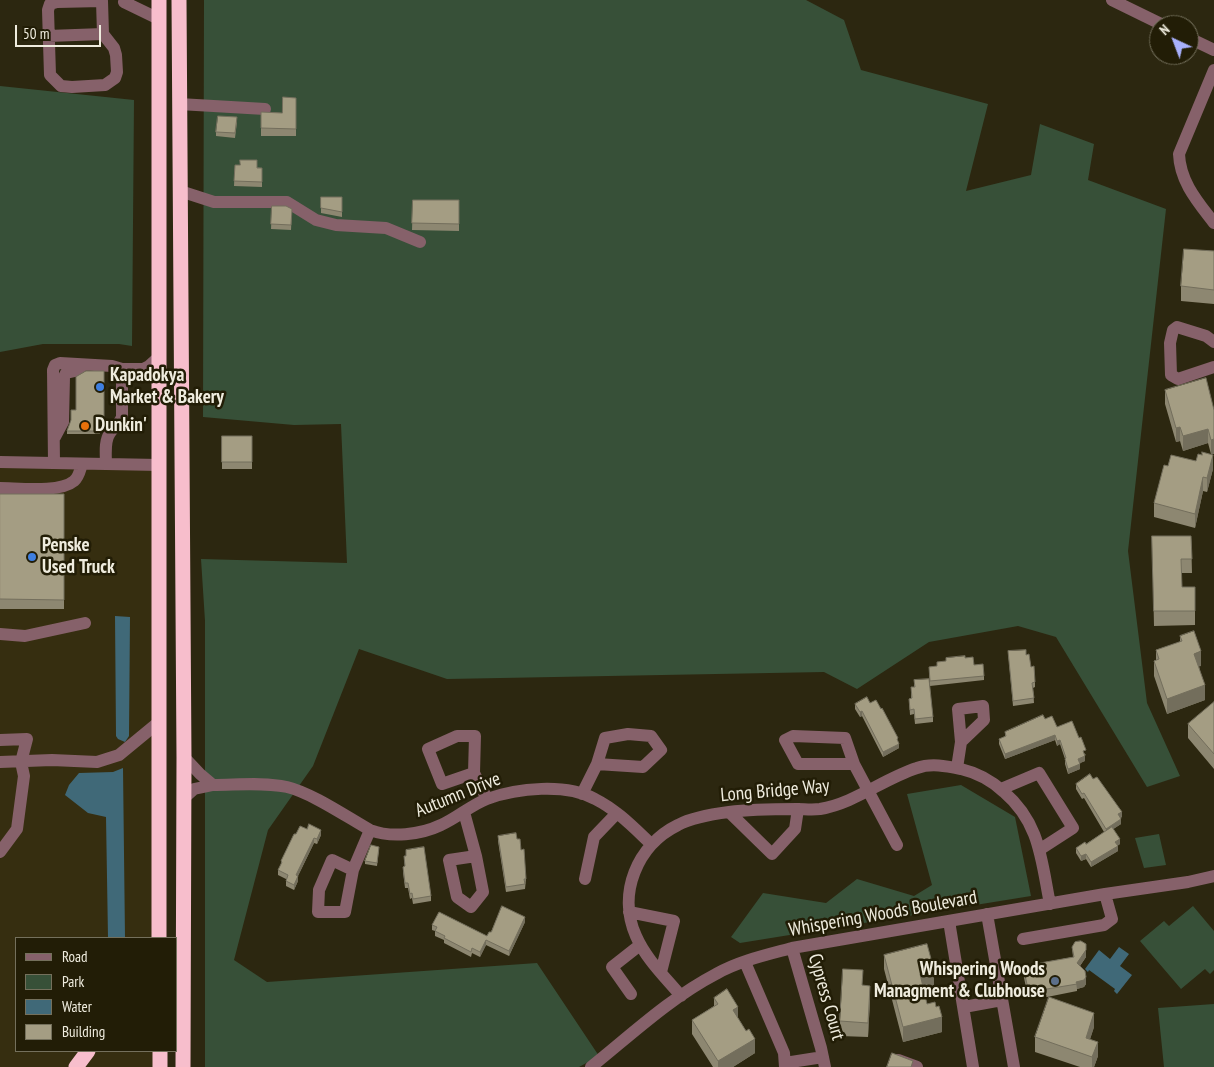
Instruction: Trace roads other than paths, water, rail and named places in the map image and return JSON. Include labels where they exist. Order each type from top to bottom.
[{"type":"highway","points":[[159,0],[159,937]]},
{"type":"highway","points":[[179,0],[184,757],[183,1067]]},
{"type":"highway","points":[[150,937],[159,909]]},
{"type":"highway","points":[[76,1067],[87,1052]]},
{"type":"highway","points":[[160,1052],[160,1067]]},
{"type":"street","points":[[105,85],[87,79],[63,78],[56,73],[48,10],[50,4],[56,2],[102,0],[126,1],[159,19]]},
{"type":"street","points":[[51,36],[50,75],[61,86],[105,85],[115,78],[117,72],[116,55],[114,48],[103,34],[102,0]]},
{"type":"street","points":[[1112,0],[1149,18]]},
{"type":"street","points":[[51,36],[103,34]]},
{"type":"street","points":[[1199,43],[1214,50]]},
{"type":"street","points":[[1214,70],[1179,154],[1179,168],[1186,184],[1214,223]]},
{"type":"street","points":[[179,104],[265,109]]},
{"type":"street","points":[[180,191],[214,202],[287,202],[316,220],[336,225],[386,228],[420,242]]},
{"type":"street","points":[[1214,342],[1206,336],[1177,327],[1173,330],[1170,343],[1171,375],[1178,379],[1214,367]]},
{"type":"street","points":[[54,463],[54,368],[60,363],[112,366],[122,369],[143,369],[159,357]]},
{"type":"street","points":[[106,464],[107,439],[122,417],[122,369]]},
{"type":"street","points":[[0,462],[158,465]]},
{"type":"street","points":[[0,488],[58,488],[67,486],[80,474],[82,464]]},
{"type":"street","points":[[0,634],[25,636],[85,623]]},
{"type":"street","points":[[0,762],[52,760],[86,763],[107,760],[131,746],[159,722]]},
{"type":"street","points":[[582,794],[597,764],[605,738],[628,734],[651,736],[661,750],[643,768],[597,764]]},
{"type":"street","points":[[474,773],[442,784],[428,749],[457,736],[475,736],[474,773],[487,799]]},
{"type":"street","points":[[854,764],[798,764],[785,740],[793,736],[844,738],[854,764],[897,845]]},
{"type":"street","points":[[0,740],[27,738],[21,762],[24,776],[17,829],[0,852]]},
{"type":"street","points":[[957,768],[960,742]]},
{"type":"street","points":[[184,757],[213,785]]},
{"type":"street","name":"Long Bridge Way","points":[[681,996],[648,958],[640,945],[633,929],[629,912],[629,894],[633,876],[640,860],[651,844],[663,833],[690,820],[729,812],[818,809],[838,804],[897,775],[919,767],[945,766],[957,768],[974,772],[993,782],[1017,804],[1026,817],[1032,827],[1039,850],[1050,904]]},
{"type":"street","points":[[1001,789],[1039,773],[1073,828],[1039,850]]},
{"type":"street","name":"Autumn Drive","points":[[184,798],[194,790],[213,785],[267,784],[286,787],[301,792],[382,835],[402,834],[440,826],[487,799],[537,789],[558,789],[594,798],[617,813],[651,844]]},
{"type":"street","points":[[729,812],[772,854],[795,829],[798,809]]},
{"type":"street","points":[[464,812],[476,856]]},
{"type":"street","points":[[585,878],[594,837],[617,813]]},
{"type":"street","points":[[353,870],[370,830]]},
{"type":"street","name":"Whispering Woods Boulevard","points":[[591,1067],[681,996],[716,974],[745,962],[792,948],[1105,894],[1188,882],[1214,876]]},
{"type":"street","points":[[1022,939],[1104,925],[1110,922],[1112,919],[1105,894]]},
{"type":"street","points":[[629,912],[674,921],[661,972]]},
{"type":"street","points":[[986,914],[1014,1067]]},
{"type":"street","points":[[949,921],[974,1067]]},
{"type":"street","points":[[631,994],[612,967],[640,945]]},
{"type":"street","name":"Cypress Court","points":[[745,962],[784,1053],[785,1065],[824,1062],[792,948]]},
{"type":"street","points":[[964,1007],[1002,1000]]},
{"type":"street","points":[[898,1060],[917,1067]]},
{"type":"water","points":[[115,616],[130,617],[129,736],[125,742],[116,736]]},
{"type":"water","points":[[123,768],[125,937],[108,937],[106,817],[88,813],[65,795],[69,785],[79,773],[113,772]]},
{"type":"water","points":[[1119,947],[1129,954],[1120,966],[1132,975],[1117,994],[1114,991],[1115,989],[1085,969],[1099,950],[1110,959]]},
{"type":"place","name":"Kapadokya Market & Bakery","points":[[100,387]]},
{"type":"place","name":"Dunkin'","points":[[85,426]]},
{"type":"place","name":"Penske Used Truck","points":[[32,557]]},
{"type":"place","name":"Whispering Woods Managment & Clubhouse","points":[[1055,981]]}]
